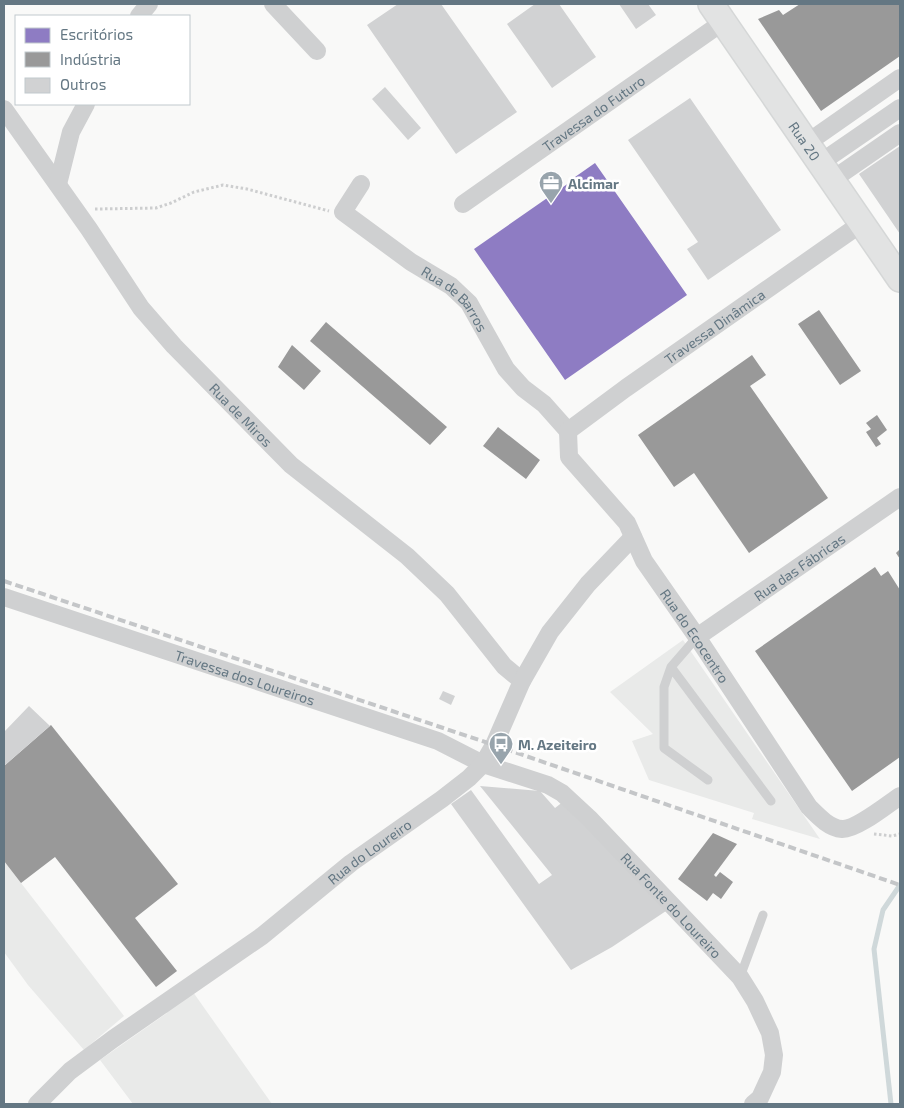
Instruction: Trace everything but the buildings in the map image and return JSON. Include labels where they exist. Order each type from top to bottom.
[{"type":"main road","name":"Rua 20","points":[[717,13],[900,279]]},
{"type":"street","points":[[140,15],[149,4]]},
{"type":"street","points":[[272,4],[317,51]]},
{"type":"street","name":"Travessa do Futuro","points":[[463,204],[717,13]]},
{"type":"street","points":[[820,162],[900,78]]},
{"type":"street","points":[[58,184],[71,132],[85,105]]},
{"type":"street","points":[[820,162],[900,108]]},
{"type":"street","name":"Rua de Miros","points":[[4,109],[58,184],[141,308],[174,346],[291,465],[407,556],[447,594],[504,666],[522,680]]},
{"type":"street","points":[[820,162],[900,133]]},
{"type":"street","points":[[343,212],[361,184]]},
{"type":"street","name":"Rua de Barros","points":[[343,212],[411,262],[451,286],[470,303],[506,369],[523,388],[544,404],[568,431]]},
{"type":"street","name":"Travessa Dinâmica","points":[[568,431],[626,388],[862,223]]},
{"type":"street","name":"Rua do Ecocentro","points":[[568,431],[569,457],[627,523],[644,561],[697,637],[810,808],[823,821],[842,829],[858,825],[900,796]]},
{"type":"street","name":"Rua das Fábricas","points":[[697,637],[900,497]]},
{"type":"street","name":"Rua do Loureiro","points":[[37,1104],[70,1071],[262,936],[350,863],[469,778],[482,764],[494,745],[522,680],[550,632],[588,584],[633,537]]},
{"type":"street","name":"Travessa dos Loureiros","points":[[4,597],[438,741],[482,764]]},
{"type":"street","name":"Rua Fonte do Loureiro","points":[[482,764],[548,785],[562,793],[589,818],[740,977],[770,1033],[774,1055],[772,1072],[760,1098],[753,1104]]},
{"type":"lane","points":[[697,637],[671,667],[664,688],[664,748],[708,780]]},
{"type":"lane","points":[[671,667],[771,801]]},
{"type":"lane","points":[[740,977],[763,915]]},
{"type":"path","points":[[74,208],[156,208],[194,192],[223,185],[247,189],[338,214],[343,212]]},
{"type":"shaded area","points":[[683,640],[820,839],[752,819],[754,813],[649,780],[632,741],[653,734],[610,692]]},
{"type":"shaded area","points":[[4,861],[124,1016],[84,1050],[28,985],[4,952]]},
{"type":"shaded area","points":[[193,992],[272,1104],[133,1104],[100,1060],[167,1013],[166,1011]]},
{"type":"waterway","points":[[891,1104],[874,949],[883,910],[900,885]]},
{"type":"railway","points":[[4,581],[494,745],[900,885]]},
{"type":"place","name":"Alcimar","points":[[551,204]]},
{"type":"place","name":"M. Azeiteiro","points":[[501,765]]}]
